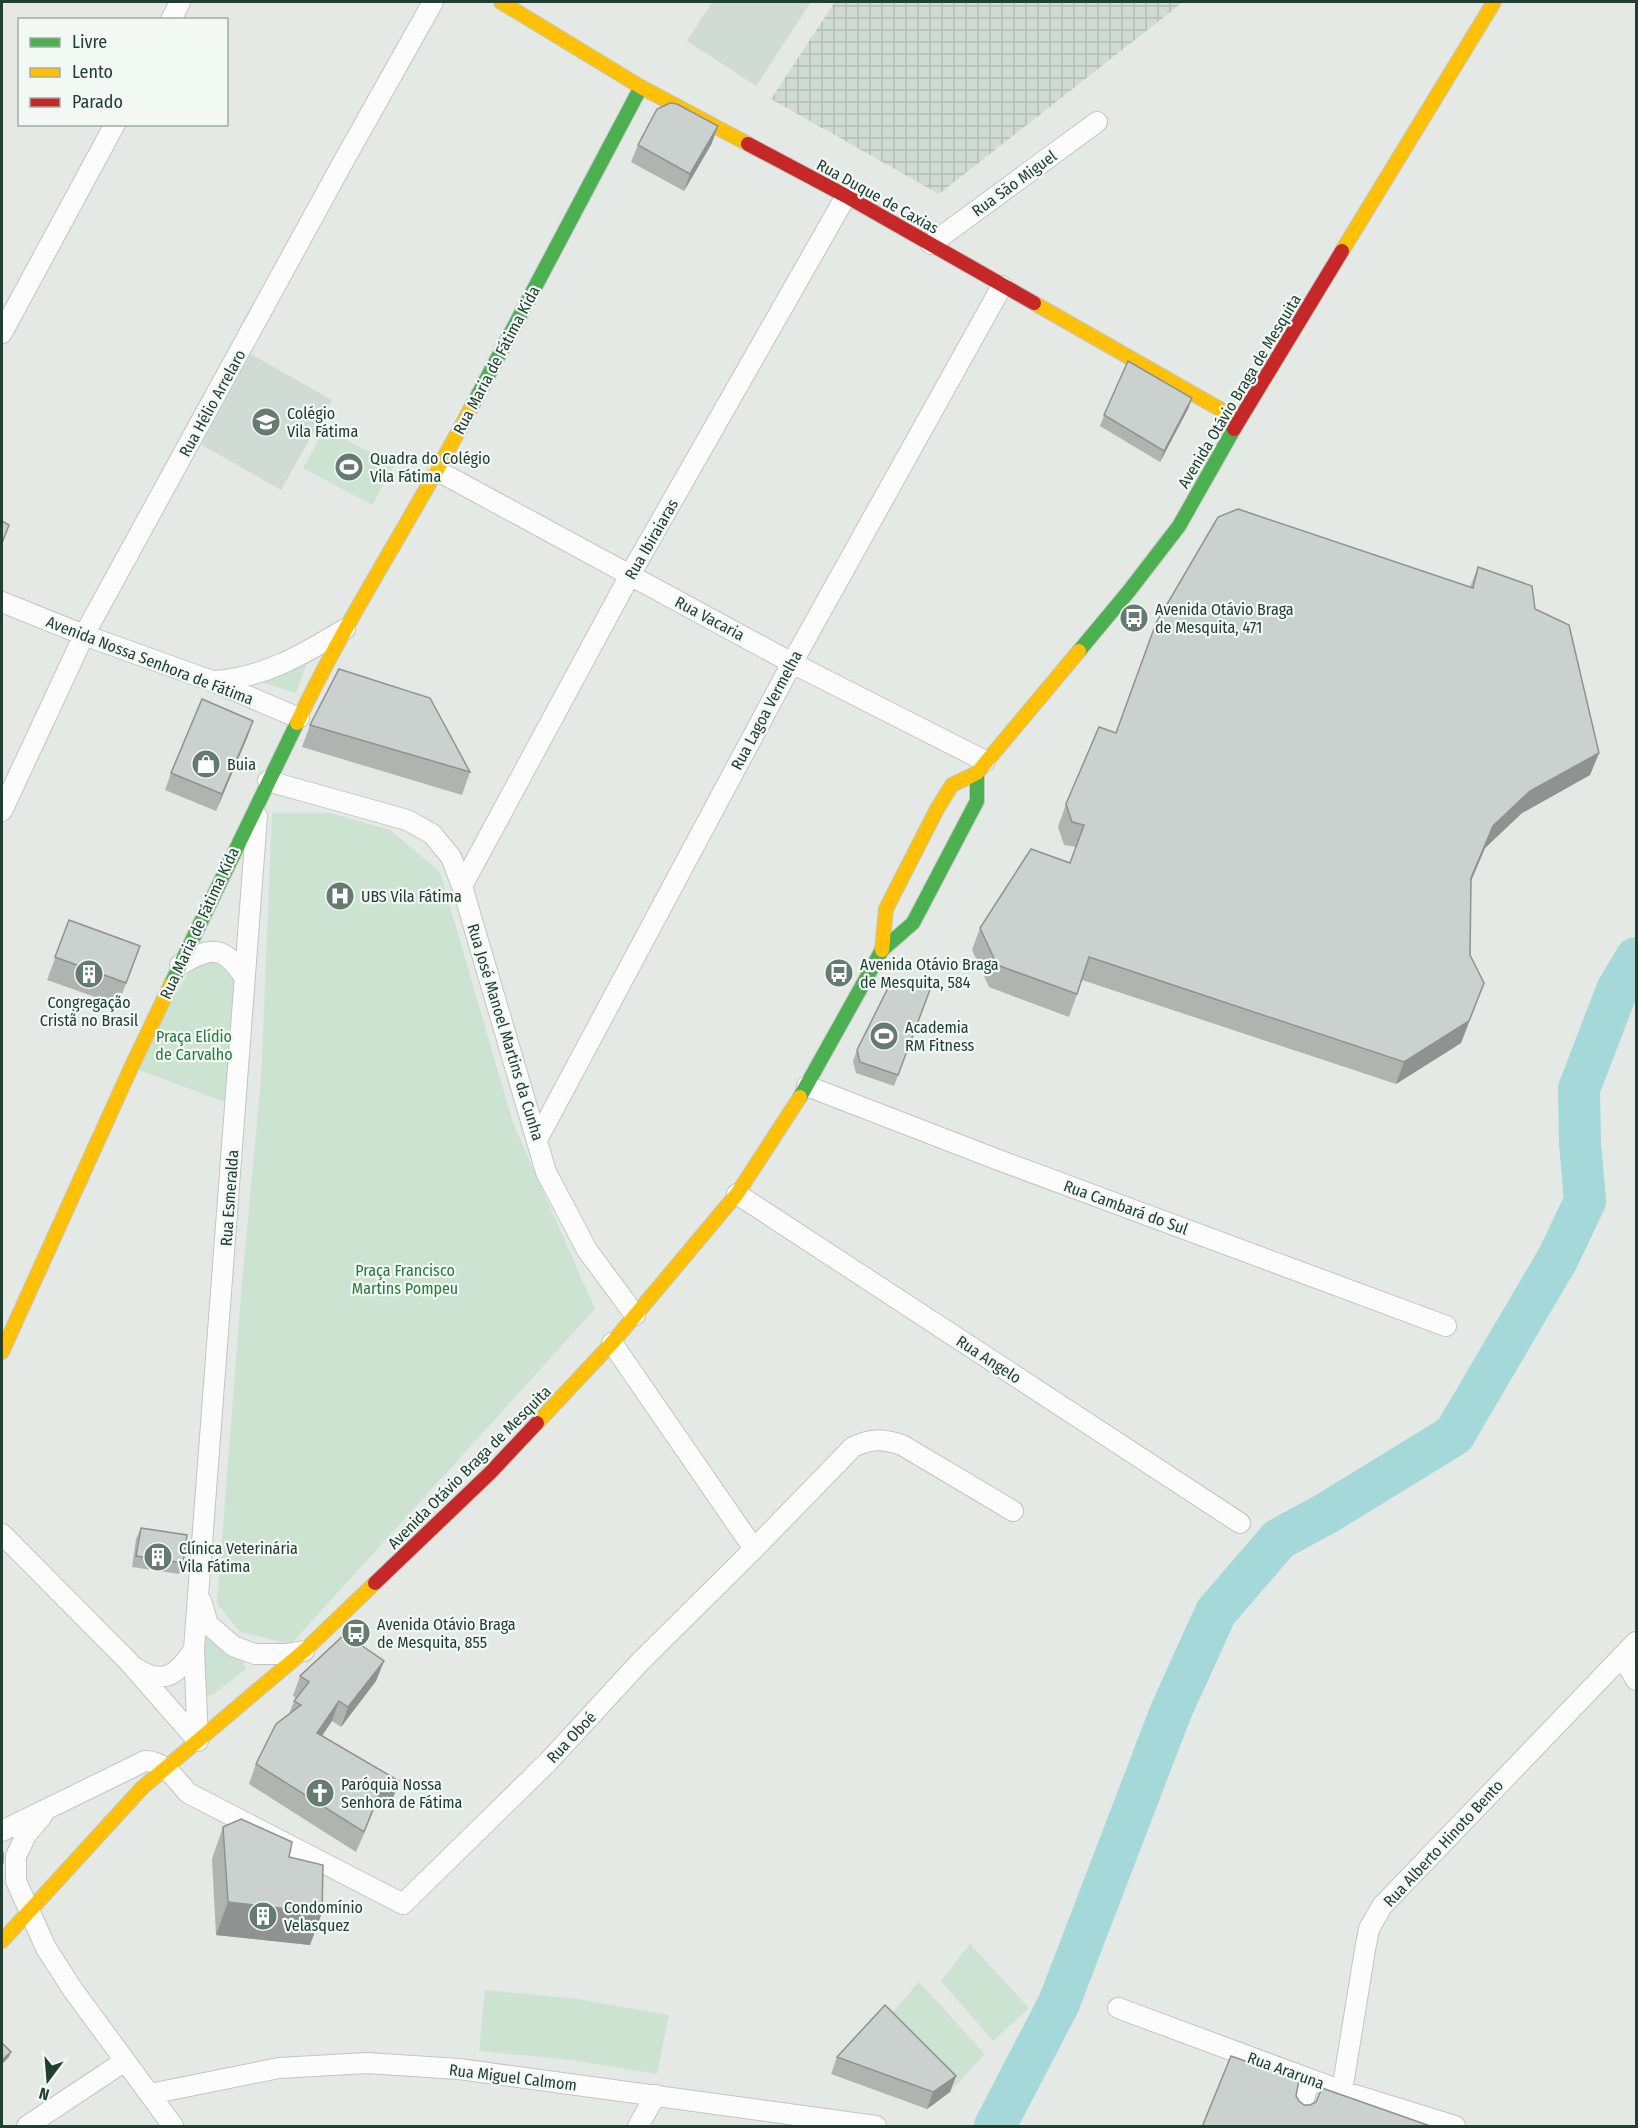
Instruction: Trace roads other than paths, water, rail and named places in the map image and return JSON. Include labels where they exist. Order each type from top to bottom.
[{"type":"main road","name":"Rua Duque de Caxias","points":[[501,2],[641,87],[846,196],[1239,420]]},
{"type":"main road","name":"Avenida Otávio Braga de Mesquita","points":[[882,950],[886,909],[937,809],[952,785],[981,767],[1129,591],[1179,526],[1239,420],[1494,2]]},
{"type":"main road","name":"Rua Maria de Fátima Kida","points":[[2,1352],[130,1070],[299,718],[345,629],[438,471],[641,87]]},
{"type":"main road","name":"Avenida Otávio Braga de Mesquita","points":[[2,1941],[142,1788],[304,1651],[490,1473],[612,1343],[737,1194],[807,1086],[882,950],[913,923],[977,801],[981,767]]},
{"type":"street","points":[[172,18],[180,2]]},
{"type":"street","name":"Rua Hélio Arrelaro","points":[[2,811],[84,635],[342,164],[434,2]]},
{"type":"street","name":"Rua São Miguel","points":[[931,244],[1096,122]]},
{"type":"street","points":[[2,333],[114,126]]},
{"type":"street","name":"Rua Ibiraiaras","points":[[462,886],[630,575],[846,196]]},
{"type":"street","name":"Rua Lagoa Vermelha","points":[[538,1138],[792,663],[1002,286]]},
{"type":"street","name":"Rua Vacaria","points":[[438,471],[981,767]]},
{"type":"street","name":"Avenida Nossa Senhora de Fátima","points":[[2,602],[84,635],[212,681],[299,718]]},
{"type":"street","name":"Rua Maria de Fátima Kida","points":[[212,681],[249,676],[272,668],[300,656],[345,629]]},
{"type":"street","name":"Rua José Manoel Martins da Cunha","points":[[268,781],[407,820],[432,834],[450,857],[462,886],[520,1086],[538,1138],[546,1172],[587,1250],[635,1315]]},
{"type":"street","name":"Rua Esmeralda","points":[[198,1741],[194,1649],[258,801]]},
{"type":"street","points":[[180,965],[199,953],[211,951],[225,954],[235,963],[245,978]]},
{"type":"street","name":"Rua Cambará do Sul","points":[[807,1086],[996,1159],[1446,1326]]},
{"type":"street","name":"Rua Angelo","points":[[737,1194],[1240,1523]]},
{"type":"street","points":[[612,1343],[754,1549],[853,1447],[867,1441],[885,1440],[902,1445],[1013,1511]]},
{"type":"street","points":[[2,1534],[128,1660],[198,1741]]},
{"type":"street","name":"Rua Oboé","points":[[165,1768],[188,1793],[403,1904],[548,1762],[640,1662],[754,1549]]},
{"type":"street","name":"Rua Esmeralda","points":[[199,1594],[208,1624],[233,1646],[255,1654],[286,1654],[304,1651]]},
{"type":"street","name":"Rua Alberto Hinoto Bento","points":[[1342,2091],[1365,1950],[1374,1918],[1382,1906],[1636,1642]]},
{"type":"street","points":[[128,1660],[151,1676],[165,1677],[176,1673],[194,1649]]},
{"type":"street","points":[[1622,1656],[1636,1680]]},
{"type":"street","points":[[2,1831],[145,1761],[156,1762],[165,1768]]},
{"type":"street","points":[[48,1809],[26,1835],[16,1856],[16,1881],[46,1948],[73,1990],[172,2127]]},
{"type":"street","name":"Rua Araruna","points":[[1118,2008],[1342,2091],[1455,2127]]},
{"type":"street","points":[[27,2127],[125,2061]]},
{"type":"street","name":"Rua Miguel Calmom","points":[[150,2094],[279,2068],[367,2063],[459,2069],[876,2127]]},
{"type":"street","points":[[1296,2127],[1310,2079]]},
{"type":"street","points":[[638,2127],[656,2095]]},
{"type":"waterway","points":[[995,2126],[1059,2003],[1171,1711],[1216,1612],[1279,1539],[1327,1513],[1454,1435],[1558,1258],[1585,1201],[1580,1143],[1579,1089],[1617,990],[1636,958]]},
{"type":"place","name":"Colégio Vila Fátima","points":[[266,422]]},
{"type":"place","name":"Quadra do Colégio Vila Fátima","points":[[349,467]]},
{"type":"place","name":"Avenida Otávio Braga de Mesquita, 471","points":[[1134,618]]},
{"type":"place","name":"Buia","points":[[206,764]]},
{"type":"place","name":"UBS Vila Fátima","points":[[340,896]]},
{"type":"place","name":"Avenida Otávio Braga de Mesquita, 584","points":[[839,973]]},
{"type":"place","name":"Congregação Cristã no Brasil","points":[[89,974]]},
{"type":"place","name":"Academia RM Fitness","points":[[884,1036]]},
{"type":"place","name":"Clínica Veterinária Vila Fátima","points":[[158,1557]]},
{"type":"place","name":"Avenida Otávio Braga de Mesquita, 855","points":[[356,1633]]},
{"type":"place","name":"Paróquia Nossa Senhora de Fátima","points":[[320,1793]]},
{"type":"place","name":"Condomínio Velasquez","points":[[263,1916]]},
{"type":"park label","name":"Praça Elídio de Carvalho","points":[[194,1045]]},
{"type":"park label","name":"Praça Francisco Martins Pompeu","points":[[405,1279]]}]
